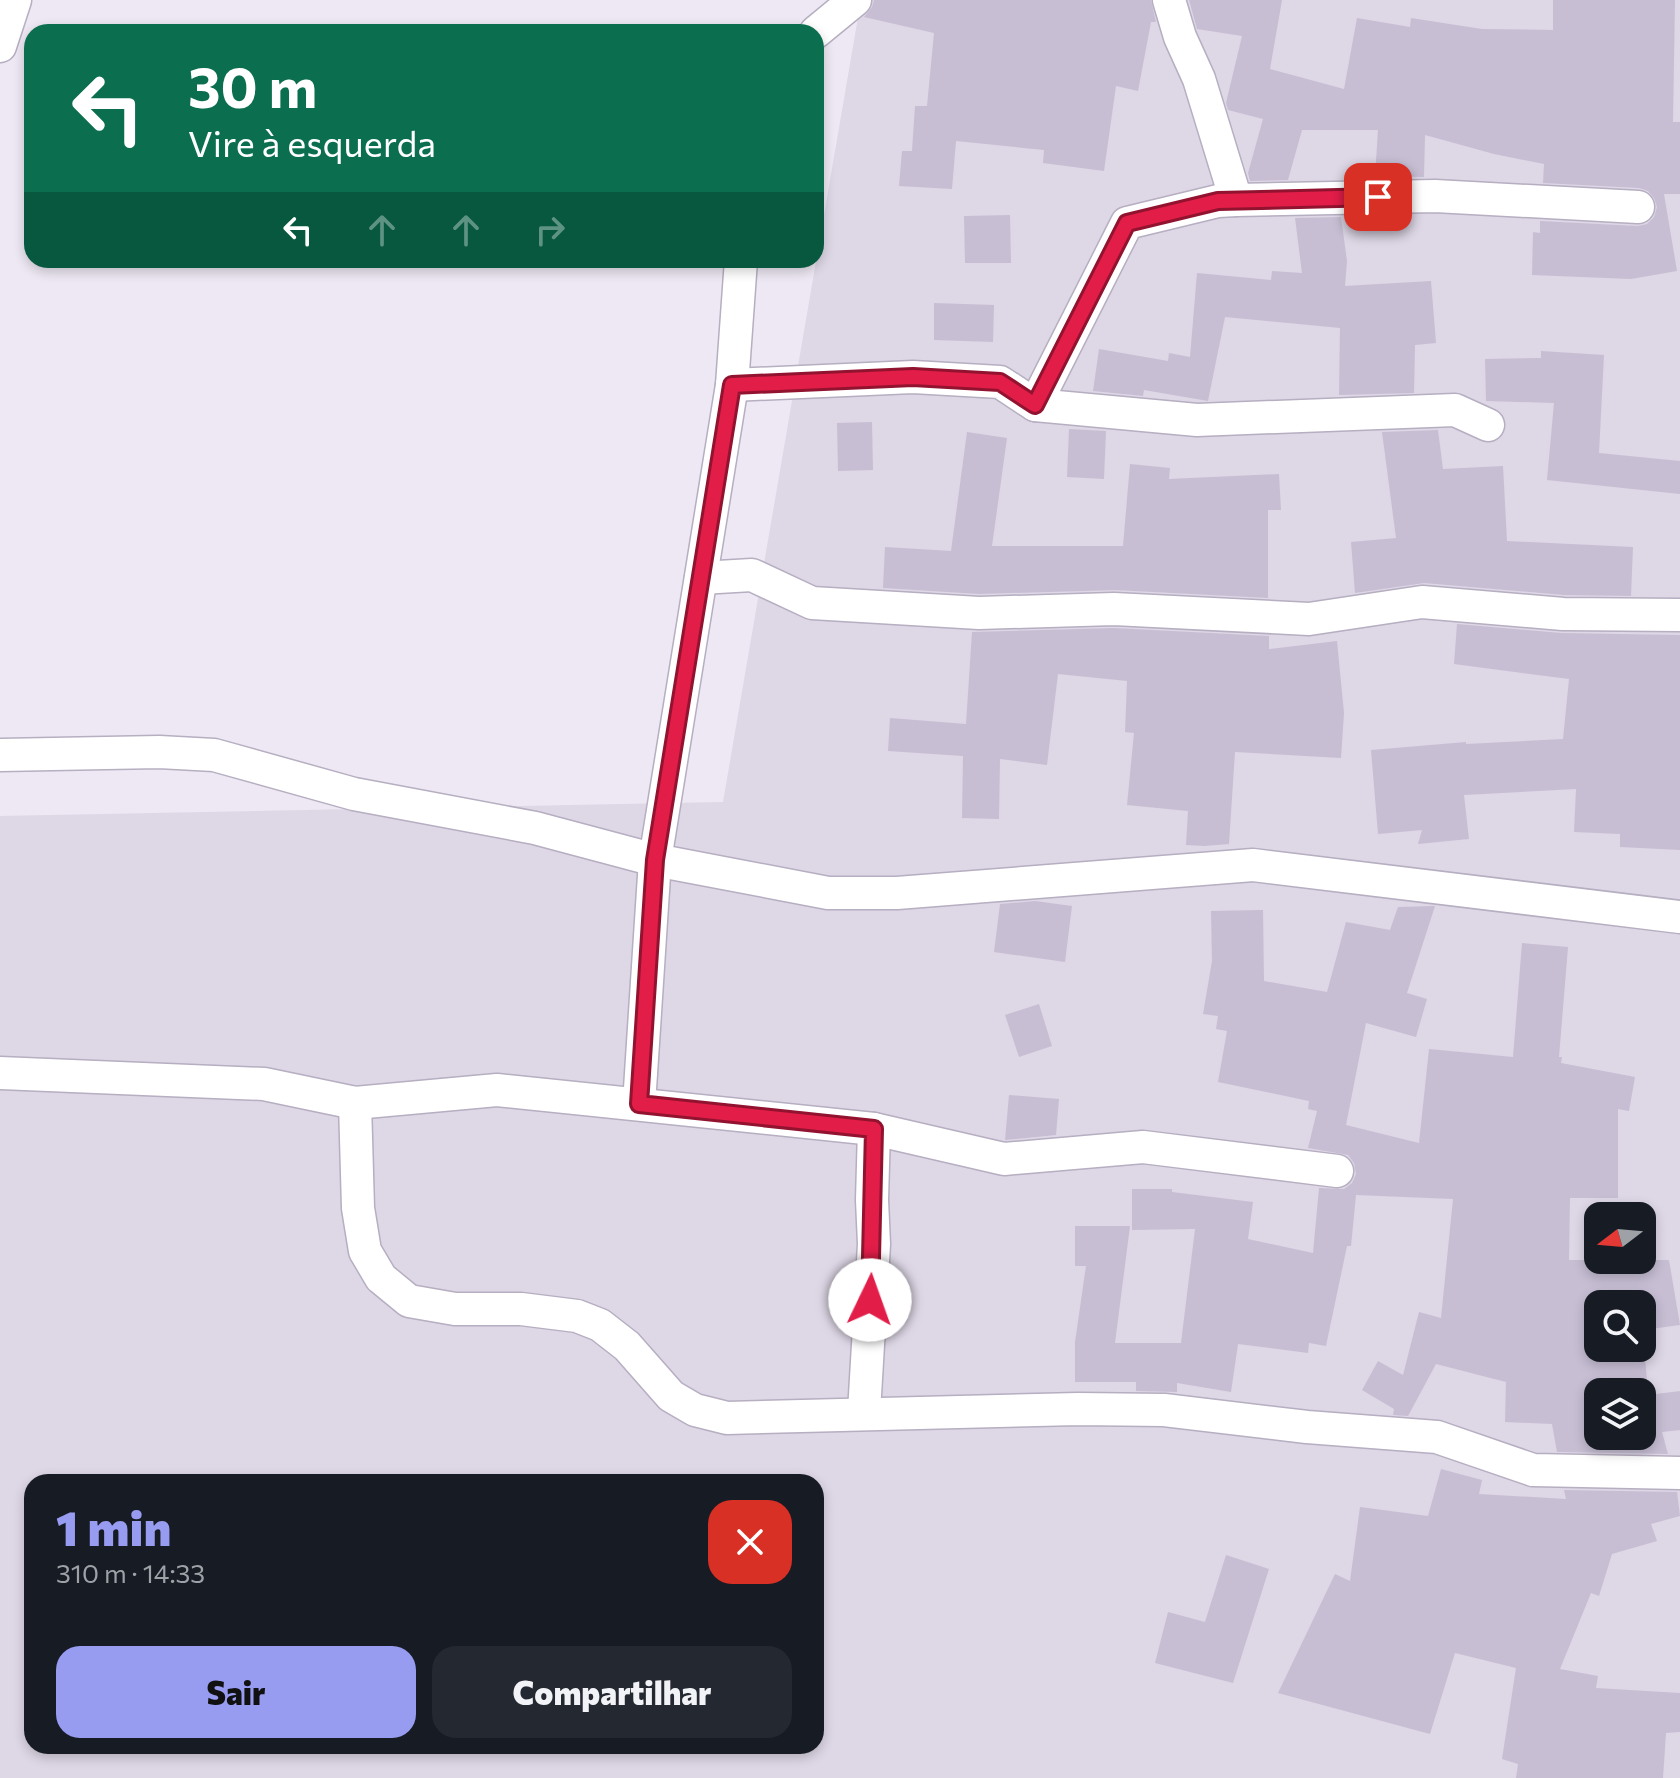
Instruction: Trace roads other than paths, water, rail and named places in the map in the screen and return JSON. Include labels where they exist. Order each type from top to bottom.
[{"type":"street","points":[[0,46],[15,0]]},
{"type":"street","points":[[824,25],[855,0]]},
{"type":"street","points":[[1169,0],[1180,37],[1199,79],[1236,200]]},
{"type":"street","points":[[1035,405],[1127,223],[1218,201],[1236,200],[1435,196],[1638,207]]},
{"type":"street","points":[[639,1104],[655,860],[732,385],[740,268]]},
{"type":"street","points":[[732,385],[913,377],[1000,382],[1035,405],[1197,420],[1455,410],[1488,425]]},
{"type":"street","points":[[701,578],[752,575],[812,603],[979,613],[1114,609],[1309,619],[1422,602],[1563,614],[1680,615]]},
{"type":"street","points":[[0,755],[159,752],[214,755],[354,794],[535,828],[655,860],[828,893],[897,893],[1253,865],[1680,917]]},
{"type":"street","points":[[0,1073],[264,1084],[355,1103],[497,1090],[874,1129],[1004,1159],[1143,1147],[1337,1171]]},
{"type":"street","points":[[355,1103],[358,1208],[365,1251],[381,1278],[409,1301],[455,1309],[521,1309],[577,1316],[600,1325],[627,1346],[671,1396],[695,1410],[727,1418],[790,1418],[864,1412],[1164,1410],[1307,1427],[1437,1437],[1533,1470],[1680,1473]]},
{"type":"street","points":[[864,1412],[874,1244],[874,1129]]}]
